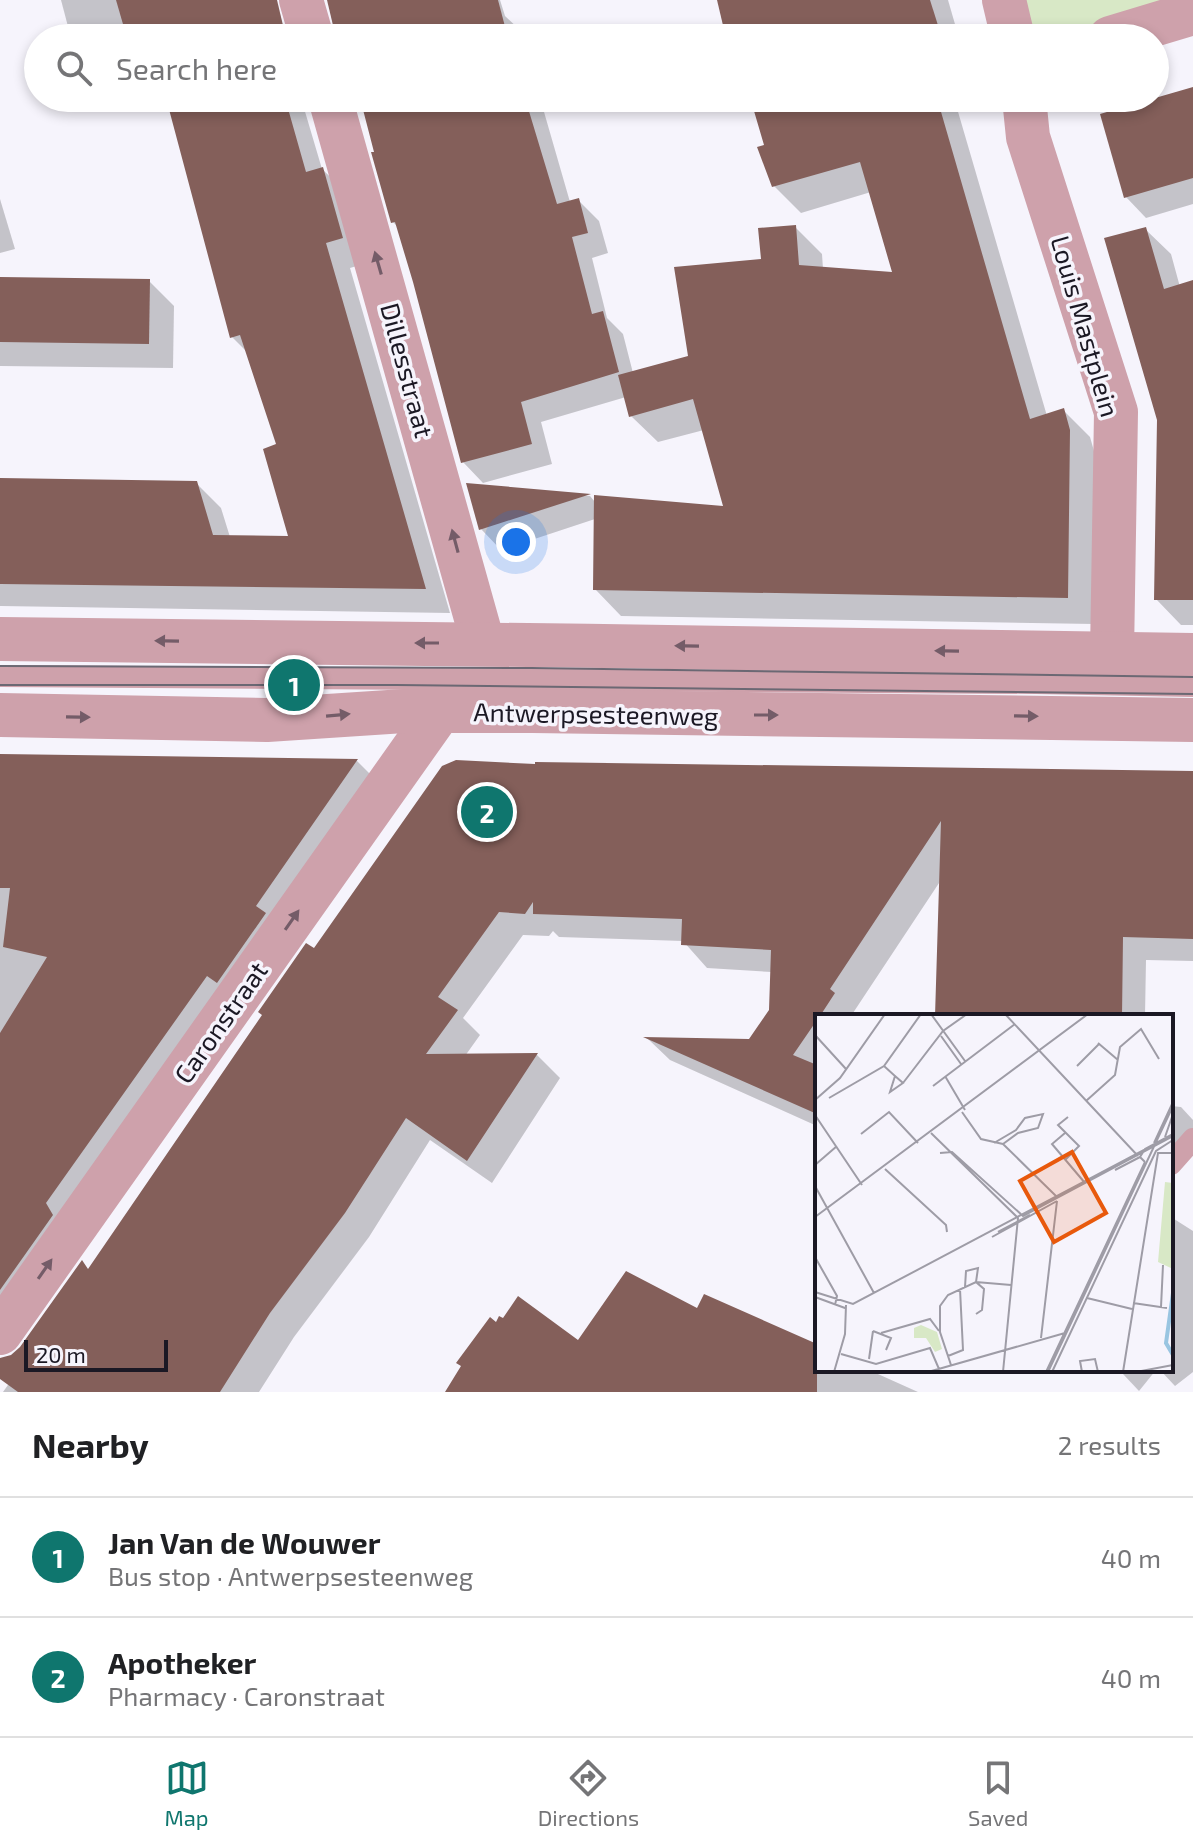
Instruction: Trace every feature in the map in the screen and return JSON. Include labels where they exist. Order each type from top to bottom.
[{"type":"street","points":[[301,0],[308,24]]},
{"type":"street","points":[[1004,0],[1010,24]]},
{"type":"street","points":[[1156,24],[1193,13]]},
{"type":"street","name":"Dillesstraat","points":[[334,112],[483,643]]},
{"type":"street","name":"Louis Mastplein","points":[[1025,112],[1028,137],[1116,412],[1112,654]]},
{"type":"street","points":[[0,639],[483,643],[1193,655]]},
{"type":"street","name":"Antwerpsesteenweg","points":[[0,715],[267,720],[440,711],[1193,720]]},
{"type":"street","name":"Caronstraat","points":[[0,1333],[440,711]]},
{"type":"lane","points":[[0,676],[1020,682],[1193,686]]},
{"type":"lane","points":[[1173,1162],[1193,1139]]},
{"type":"green space","points":[[1004,0],[1193,0],[1141,24],[1010,24]]},
{"type":"building","points":[[116,0],[277,0],[283,24],[123,24]]},
{"type":"building","points":[[327,0],[498,0],[504,24],[333,24]]},
{"type":"building","points":[[717,0],[930,0],[938,24],[723,24]]},
{"type":"building","points":[[1193,87],[1193,178],[1124,198],[1100,114],[1169,112],[1169,94]]},
{"type":"building","points":[[170,112],[289,112],[306,172],[323,167],[343,238],[326,243],[426,589],[0,584],[0,478],[197,481],[213,535],[288,536],[263,449],[276,444],[240,335],[230,338]]},
{"type":"building","points":[[364,112],[529,112],[557,204],[579,198],[588,233],[572,237],[592,314],[603,311],[619,372],[521,402],[532,444],[461,463],[413,282],[395,222],[391,223],[371,152],[374,152]]},
{"type":"building","points":[[754,112],[941,112],[1030,419],[1064,408],[1070,430],[1068,598],[593,590],[594,495],[723,506],[693,399],[629,417],[618,375],[688,356],[674,267],[761,259],[758,228],[796,225],[799,265],[892,272],[860,162],[772,187],[757,147],[764,145]]},
{"type":"building","points":[[1146,227],[1164,289],[1193,280],[1193,600],[1154,600],[1157,420],[1104,238]]},
{"type":"building","points":[[0,277],[150,279],[149,344],[0,342]]},
{"type":"building","points":[[466,483],[591,494],[479,530]]},
{"type":"building","points":[[0,754],[358,759],[256,906],[266,913],[217,983],[207,976],[46,1203],[53,1215],[0,1290],[0,1033],[47,957],[3,947],[10,888],[0,888]]},
{"type":"building","points":[[456,760],[535,764],[1193,771],[1193,939],[1123,937],[1122,1014],[935,1014],[941,821],[830,989],[835,993],[821,1014],[815,1014],[815,1023],[793,1055],[815,1064],[815,1113],[643,1037],[749,1039],[769,1010],[771,950],[681,945],[682,919],[533,914],[533,902],[525,914],[499,912],[438,997],[458,1010],[426,1054],[538,1053],[467,1161],[406,1118],[345,1213],[270,1313],[220,1392],[18,1392],[0,1379],[0,1358],[11,1355],[20,1347],[82,1260],[88,1269],[262,1015],[258,1012],[306,943],[314,948],[442,766]]},
{"type":"building","points":[[626,1271],[697,1308],[704,1294],[815,1343],[817,1392],[445,1392],[461,1366],[456,1363],[490,1317],[496,1322],[499,1316],[503,1318],[518,1296],[578,1340]]},
{"type":"tram line","points":[[0,666],[532,668],[1193,677]]},
{"type":"tram line","points":[[0,685],[397,685],[1193,694]]},
{"type":"place","name":"Jan Van de Wouwer","points":[[294,685]]},
{"type":"place","name":"Apotheker","points":[[487,812]]}]
